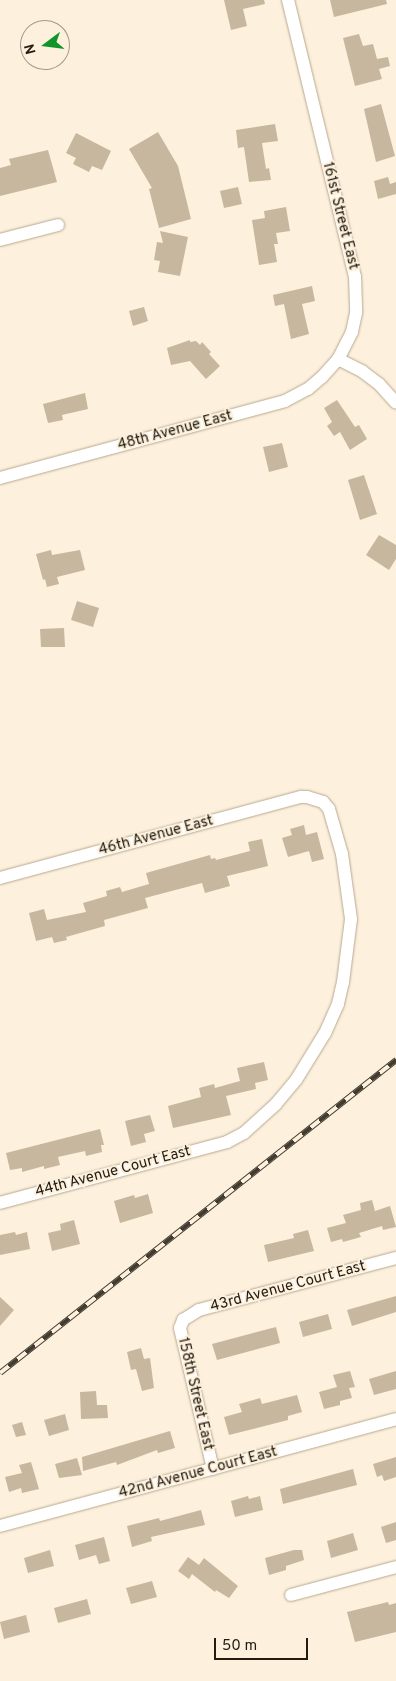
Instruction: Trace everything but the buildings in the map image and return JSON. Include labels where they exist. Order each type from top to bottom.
[{"type":"street","name":"161st Street East","points":[[288,0],[355,277],[356,313],[352,332],[338,360]]},
{"type":"street","points":[[0,240],[58,225]]},
{"type":"street","points":[[338,360],[368,376],[396,403]]},
{"type":"street","name":"48th Avenue East","points":[[0,478],[285,400],[308,389],[338,360]]},
{"type":"street","name":"46th Avenue East","points":[[0,878],[301,797],[312,799]]},
{"type":"street","name":"44th Avenue Court East","points":[[0,1203],[227,1142],[244,1133],[259,1120],[296,1080],[325,1033],[344,982],[350,940],[349,887],[342,854],[328,809],[323,802],[312,799]]},
{"type":"street","name":"43rd Avenue Court East","points":[[183,1320],[199,1310],[396,1258]]},
{"type":"street","name":"158th Street East","points":[[183,1320],[180,1328],[213,1469]]},
{"type":"street","name":"42nd Avenue Court East","points":[[0,1526],[396,1419]]},
{"type":"street","points":[[291,1595],[396,1567]]},
{"type":"railway","points":[[0,1373],[396,1060]]}]
